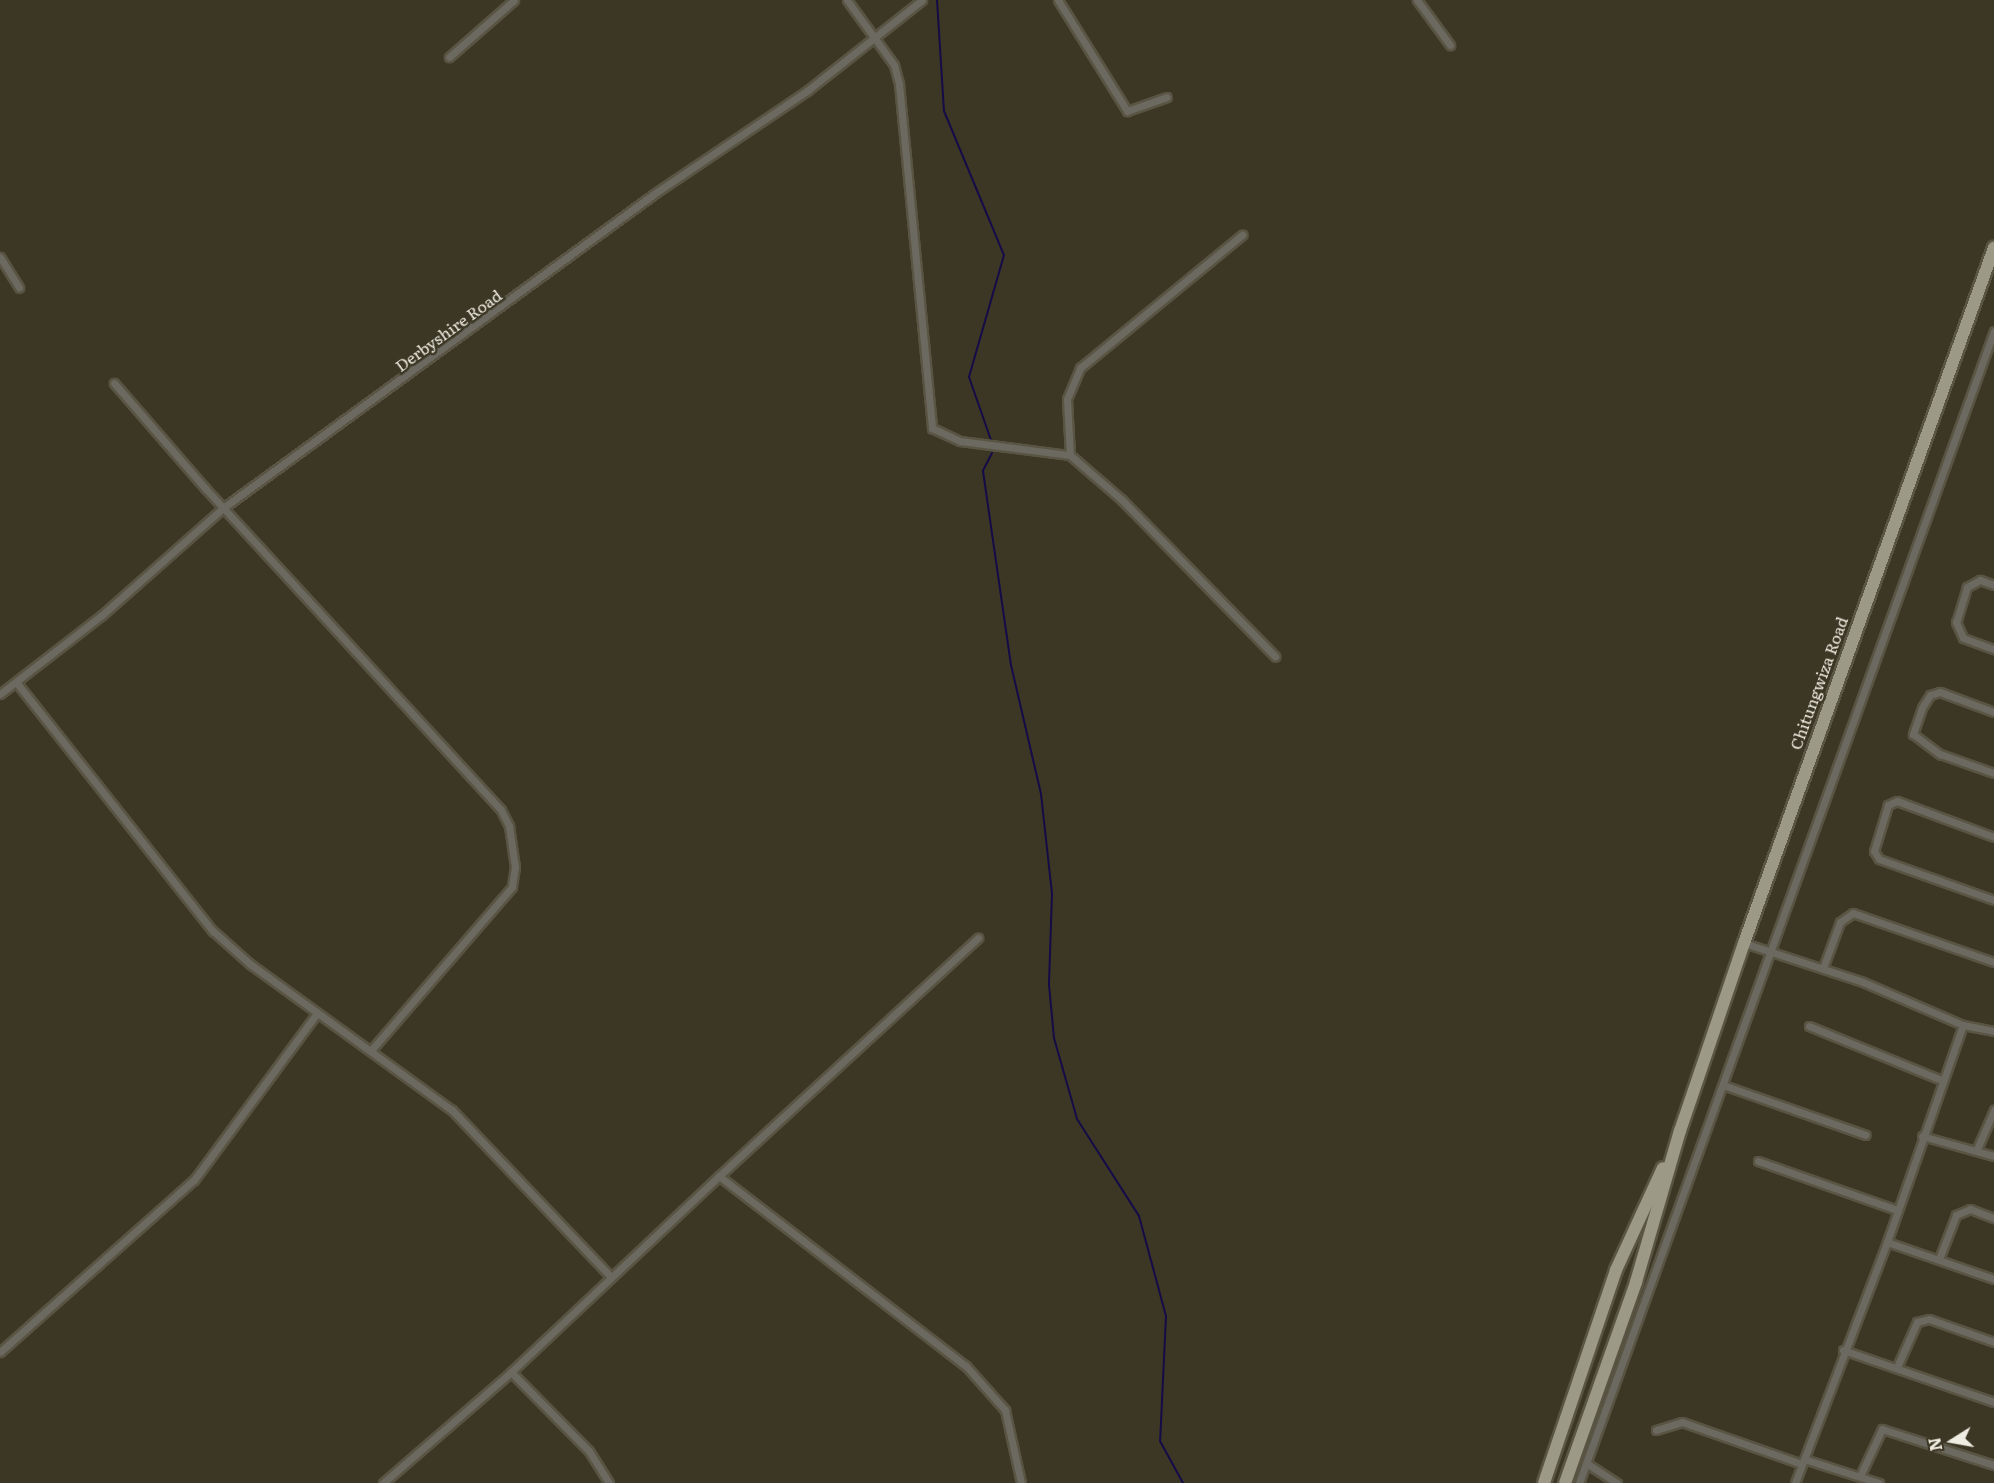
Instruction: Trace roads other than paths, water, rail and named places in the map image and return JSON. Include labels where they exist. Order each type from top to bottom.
[{"type":"main road","name":"Chitungwiza Road","points":[[1680,1131],[1744,943],[1990,269],[1994,248]]},
{"type":"main road","points":[[1544,1483],[1616,1270],[1680,1131]]},
{"type":"main road","points":[[1564,1483],[1636,1282],[1680,1131]]},
{"type":"street","points":[[449,57],[473,32],[514,0]]},
{"type":"street","points":[[848,0],[872,38],[894,65],[899,84],[932,428],[960,441],[1070,455],[1146,523],[1275,656]]},
{"type":"street","name":"Derbyshire Road","points":[[0,694],[102,615],[223,508],[347,422],[654,194],[808,90],[922,0]]},
{"type":"street","points":[[1058,0],[1127,111],[1167,97]]},
{"type":"street","points":[[1417,0],[1450,45]]},
{"type":"street","points":[[1070,455],[1067,399],[1080,368],[1242,235]]},
{"type":"street","points":[[0,257],[19,287]]},
{"type":"street","points":[[1579,1483],[1677,1204],[1723,1085],[1994,331]]},
{"type":"street","points":[[114,383],[223,508],[501,810],[509,826],[515,867],[512,887],[372,1049]]},
{"type":"street","points":[[1994,585],[1980,580],[1967,587],[1956,622],[1964,638],[1994,649]]},
{"type":"street","points":[[16,682],[206,922],[250,964],[317,1013],[372,1049],[452,1110],[610,1276]]},
{"type":"street","points":[[1994,712],[1940,692],[1930,695],[1922,708],[1913,734],[1940,754],[1994,773]]},
{"type":"street","points":[[1994,837],[1897,801],[1888,805],[1874,850],[1879,859],[1994,900]]},
{"type":"street","points":[[1823,968],[1840,922],[1853,913],[1994,962]]},
{"type":"street","points":[[383,1483],[511,1372],[610,1276],[978,938]]},
{"type":"street","points":[[1744,943],[1823,968],[1963,1025],[1994,1031]]},
{"type":"street","points":[[0,1352],[186,1188],[317,1013]]},
{"type":"street","points":[[1795,1483],[1843,1350],[1887,1242],[1941,1080],[1963,1025]]},
{"type":"street","points":[[1809,1026],[1941,1080]]},
{"type":"street","points":[[1723,1085],[1866,1135]]},
{"type":"street","points":[[1977,1149],[1994,1110]]},
{"type":"street","points":[[1922,1136],[1977,1149],[1994,1156]]},
{"type":"street","points":[[1758,1161],[1897,1210]]},
{"type":"street","points":[[719,1176],[966,1366],[1005,1410],[1021,1483]]},
{"type":"street","points":[[1939,1258],[1956,1215],[1970,1209],[1994,1218]]},
{"type":"street","points":[[1887,1242],[1939,1258],[1994,1279]]},
{"type":"street","points":[[1898,1366],[1917,1322],[1929,1319],[1994,1342]]},
{"type":"street","points":[[1843,1350],[1898,1366],[1994,1402]]},
{"type":"street","points":[[511,1372],[589,1451],[609,1483]]},
{"type":"street","points":[[1656,1430],[1682,1422],[1879,1483]]},
{"type":"street","points":[[1860,1476],[1879,1431],[1886,1429],[1994,1465]]},
{"type":"street","points":[[1586,1463],[1617,1483]]},
{"type":"waterway","points":[[937,0],[944,111],[1004,255],[969,377],[991,440]]},
{"type":"waterway","points":[[992,453],[983,471],[1011,665],[1041,794],[1052,893],[1049,985],[1054,1038],[1077,1119],[1139,1216],[1166,1316],[1160,1441],[1183,1483]]}]
